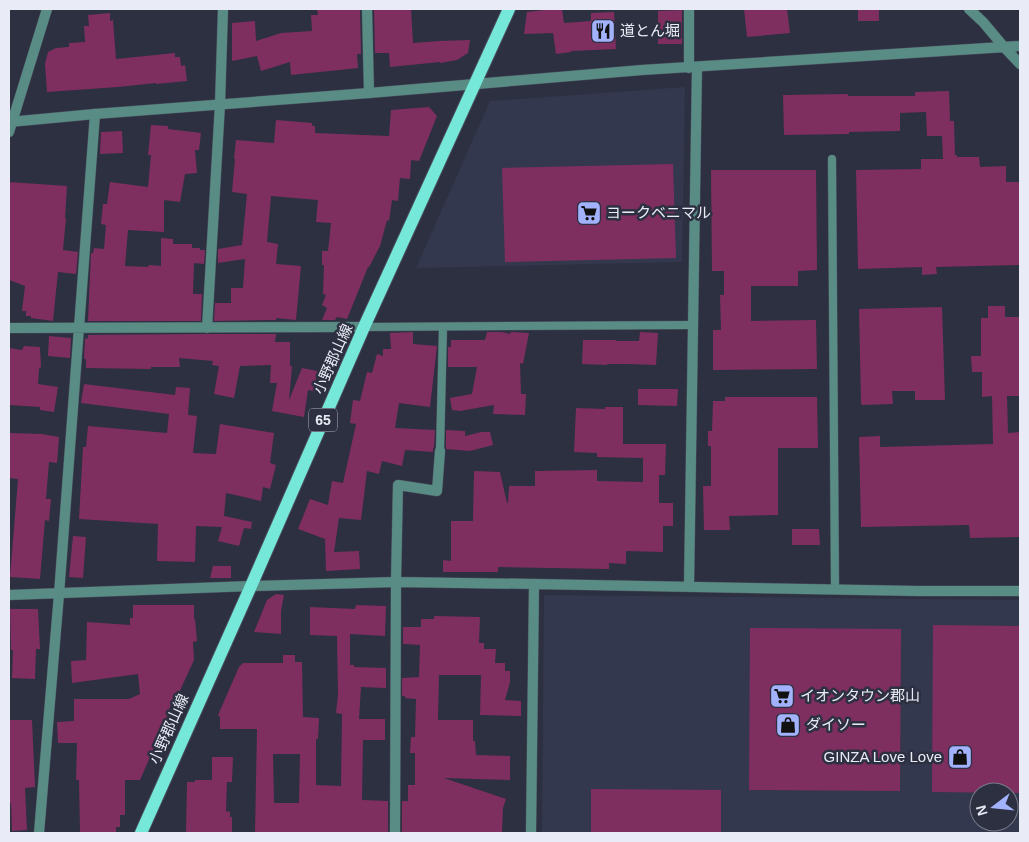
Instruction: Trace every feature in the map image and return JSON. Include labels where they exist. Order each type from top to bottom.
[{"type":"main road","name":"小野郡山線","points":[[140,833],[251,586],[364,327],[509,9]]},
{"type":"street","points":[[47,9],[10,125],[95,114],[476,83],[1020,46]]},
{"type":"street","points":[[207,328],[220,104],[223,9]]},
{"type":"street","points":[[367,9],[369,93]]},
{"type":"street","points":[[689,9],[693,67],[693,325],[689,586]]},
{"type":"street","points":[[969,9],[1020,64]]},
{"type":"street","points":[[38,833],[59,594],[95,114]]},
{"type":"street","points":[[9,328],[364,327]]},
{"type":"street","points":[[395,833],[398,486],[437,491],[440,451]]},
{"type":"street","points":[[9,595],[396,582],[1020,591]]},
{"type":"street","points":[[532,833],[534,584]]},
{"type":"lane","points":[[832,159],[836,589]]},
{"type":"lane","points":[[364,327],[693,325]]},
{"type":"lane","points":[[440,451],[443,327]]},
{"type":"shaded area","points":[[685,87],[682,262],[416,268],[490,101]]},
{"type":"shaded area","name":"イオンタウン郡山","points":[[544,595],[1020,600],[1020,833],[542,833]]},
{"type":"building","points":[[317,9],[360,9],[361,54],[357,54],[358,68],[291,75],[290,62],[261,71],[257,56],[232,61],[232,23],[255,21],[256,41],[281,33],[312,31],[311,15],[318,15]]},
{"type":"building","points":[[374,9],[411,9],[413,43],[470,40],[468,53],[457,60],[390,67],[389,53],[375,53]]},
{"type":"building","points":[[562,9],[564,23],[591,21],[591,13],[614,12],[616,49],[571,51],[556,54],[553,33],[524,34],[527,12]]},
{"type":"building","points":[[744,9],[787,9],[790,33],[747,37]]},
{"type":"building","points":[[858,9],[879,9],[879,21],[858,21]]},
{"type":"building","points":[[682,10],[682,44],[658,44],[658,11]]},
{"type":"building","points":[[110,13],[110,21],[113,20],[116,59],[175,53],[175,57],[180,57],[181,66],[185,65],[187,81],[47,92],[45,64],[48,52],[56,48],[69,47],[69,43],[85,42],[84,26],[89,26],[88,15]]},
{"type":"building","points":[[949,91],[950,121],[954,121],[955,155],[957,157],[979,157],[980,167],[1006,166],[1006,182],[1020,182],[1020,265],[936,267],[937,274],[922,275],[922,267],[858,269],[856,170],[921,169],[921,159],[943,159],[942,136],[927,136],[926,112],[900,113],[900,131],[784,135],[783,95],[915,96],[915,92]]},
{"type":"building","points":[[429,107],[437,116],[419,161],[411,160],[410,179],[400,178],[398,201],[392,200],[389,221],[387,220],[380,246],[368,267],[347,319],[337,317],[335,320],[322,320],[327,308],[322,305],[326,295],[323,294],[324,265],[322,265],[322,251],[328,251],[331,223],[316,222],[318,200],[271,196],[267,242],[278,244],[276,264],[301,266],[296,320],[276,318],[276,320],[214,321],[215,303],[231,303],[231,288],[243,288],[245,259],[218,263],[218,249],[242,245],[247,194],[232,192],[236,140],[274,143],[276,120],[312,123],[312,126],[315,126],[315,133],[389,136],[391,110]]},
{"type":"building","points":[[151,125],[168,126],[168,129],[201,133],[199,150],[195,150],[197,173],[185,174],[180,202],[164,200],[164,232],[128,230],[125,266],[161,266],[161,238],[173,239],[173,244],[192,244],[192,248],[205,250],[204,264],[194,263],[193,294],[202,294],[201,321],[88,321],[91,253],[93,253],[94,248],[104,249],[106,225],[101,224],[103,204],[107,204],[110,182],[148,187],[151,155],[148,155]]},
{"type":"building","points":[[122,131],[123,153],[100,154],[101,132]]},
{"type":"building","name":"ヨークベニマル","points":[[673,164],[676,258],[505,262],[502,168]]},
{"type":"building","points":[[711,170],[816,170],[817,270],[798,271],[798,286],[751,286],[751,321],[816,320],[817,369],[713,370],[713,330],[721,330],[720,295],[724,295],[724,271],[712,271]]},
{"type":"building","points":[[9,182],[67,186],[63,250],[78,252],[76,274],[58,272],[53,321],[26,316],[26,311],[22,311],[25,286],[9,280]]},
{"type":"building","points":[[988,306],[1005,306],[1005,317],[1020,317],[1020,396],[1007,396],[1008,433],[1020,432],[1020,537],[970,538],[969,525],[861,527],[859,437],[880,436],[880,447],[993,444],[992,396],[982,397],[982,372],[972,372],[971,356],[981,356],[981,318],[988,318]]},
{"type":"building","points":[[942,307],[945,400],[915,400],[915,391],[892,391],[893,404],[862,405],[859,309]]},
{"type":"building","points":[[413,332],[413,344],[437,346],[430,407],[399,403],[395,428],[435,430],[433,452],[405,450],[402,466],[382,461],[379,474],[367,471],[361,520],[339,518],[334,552],[359,551],[360,569],[326,571],[325,539],[298,529],[310,499],[328,505],[332,481],[343,483],[356,424],[350,423],[353,400],[360,401],[367,372],[372,373],[377,354],[383,356],[383,349],[391,349],[390,333]]},
{"type":"building","points":[[487,332],[529,333],[523,364],[520,363],[521,394],[526,394],[525,415],[493,414],[494,405],[460,411],[452,410],[450,398],[472,394],[477,367],[448,367],[448,347],[451,347],[451,340],[485,340]]},
{"type":"building","points":[[640,332],[658,333],[656,365],[582,364],[583,340],[639,341]]},
{"type":"building","points":[[276,334],[275,342],[290,342],[290,366],[292,366],[289,400],[302,368],[317,371],[314,391],[308,390],[304,417],[272,411],[277,383],[270,383],[271,365],[240,366],[234,398],[214,394],[219,366],[212,365],[213,361],[179,358],[180,367],[151,367],[151,369],[86,368],[86,359],[84,359],[85,339],[88,338],[88,335]]},
{"type":"building","points":[[49,336],[71,338],[70,358],[48,356]]},
{"type":"building","points":[[24,346],[40,347],[41,367],[39,369],[38,384],[58,387],[54,412],[40,410],[40,407],[9,405],[9,348],[22,350]]},
{"type":"building","points":[[84,384],[175,395],[176,387],[190,388],[188,415],[197,416],[193,453],[216,454],[220,424],[274,433],[270,463],[276,465],[270,489],[263,487],[261,501],[226,493],[224,516],[252,522],[251,529],[244,528],[239,546],[218,541],[222,527],[196,526],[195,562],[157,561],[158,524],[79,519],[83,447],[86,447],[88,426],[167,433],[169,414],[81,403]]},
{"type":"building","points":[[638,389],[678,389],[677,406],[638,405]]},
{"type":"building","points":[[725,397],[817,397],[818,448],[778,448],[778,515],[729,516],[730,530],[704,530],[703,486],[711,486],[711,446],[708,446],[708,431],[712,431],[713,401],[725,401]]},
{"type":"building","points":[[605,407],[623,407],[623,444],[666,444],[665,475],[659,475],[659,503],[673,503],[673,526],[663,526],[663,552],[626,551],[626,564],[609,563],[609,569],[498,567],[498,572],[443,572],[443,560],[451,561],[451,521],[473,521],[474,471],[500,472],[507,503],[509,486],[535,486],[535,471],[597,470],[597,481],[643,482],[643,458],[597,457],[597,453],[574,452],[576,408],[605,409]]},
{"type":"building","points":[[446,430],[465,431],[465,436],[490,432],[493,445],[470,451],[446,449]]},
{"type":"building","points":[[9,433],[42,434],[59,437],[57,463],[49,462],[46,499],[51,499],[49,521],[45,520],[40,579],[10,577],[18,479],[9,478]]},
{"type":"building","points":[[792,529],[819,529],[820,545],[792,545]]},
{"type":"building","points":[[73,536],[86,537],[83,578],[69,577]]},
{"type":"building","points":[[213,566],[231,566],[231,578],[210,578]]},
{"type":"building","points":[[276,594],[284,595],[281,611],[281,634],[254,632],[267,600]]},
{"type":"building","points":[[133,605],[194,605],[197,641],[193,642],[194,660],[177,697],[173,697],[165,723],[165,732],[161,732],[140,780],[125,780],[125,815],[120,815],[120,827],[116,827],[116,833],[80,833],[79,780],[76,780],[77,743],[58,743],[57,722],[74,721],[74,699],[129,699],[140,694],[138,674],[72,683],[71,661],[86,660],[87,622],[130,625],[130,618],[133,618]]},
{"type":"building","points":[[356,605],[386,606],[385,636],[350,634],[350,665],[354,665],[354,667],[386,668],[386,688],[361,687],[359,719],[385,719],[385,740],[363,740],[362,800],[388,801],[388,833],[255,833],[257,729],[220,729],[220,717],[218,715],[239,667],[243,663],[283,663],[283,655],[295,655],[295,662],[302,662],[303,717],[319,718],[318,739],[316,739],[316,785],[341,786],[342,714],[336,713],[338,695],[337,636],[310,635],[310,607],[355,609]],"holes":[[[273,754],[300,754],[299,803],[274,803]]]},
{"type":"building","points":[[10,609],[38,609],[40,649],[36,649],[35,679],[12,678],[13,650],[11,650]]},
{"type":"building","points":[[434,616],[480,617],[479,643],[484,643],[484,649],[496,649],[495,663],[505,663],[505,671],[510,671],[510,682],[505,700],[521,701],[521,716],[480,715],[481,675],[439,675],[438,720],[473,720],[473,741],[475,741],[476,755],[510,756],[510,780],[444,778],[506,799],[503,808],[502,833],[402,833],[402,801],[408,801],[408,785],[415,785],[415,753],[410,753],[411,737],[415,737],[416,699],[402,696],[402,678],[419,677],[420,645],[403,644],[403,627],[421,627],[421,619],[434,619]]},
{"type":"building","points":[[933,625],[1020,626],[1020,793],[1019,782],[969,782],[969,792],[932,792]]},
{"type":"building","points":[[750,628],[901,629],[900,791],[749,790]]},
{"type":"building","points":[[9,720],[32,720],[35,787],[25,788],[27,830],[12,831],[11,803],[9,803]]},
{"type":"building","points":[[212,757],[233,757],[232,782],[227,782],[226,811],[230,812],[230,817],[232,817],[232,833],[186,833],[187,782],[212,780]]},
{"type":"building","points":[[591,789],[721,790],[721,833],[591,833]]},
{"type":"place","name":"道とん堀","points":[[603,31]]},
{"type":"place","name":"ヨークベニマル","points":[[589,213]]},
{"type":"place","name":"イオンタウン郡山","points":[[782,696]]},
{"type":"place","name":"ダイソー","points":[[788,725]]},
{"type":"place","name":"GINZA Love Love","points":[[960,757]]}]
